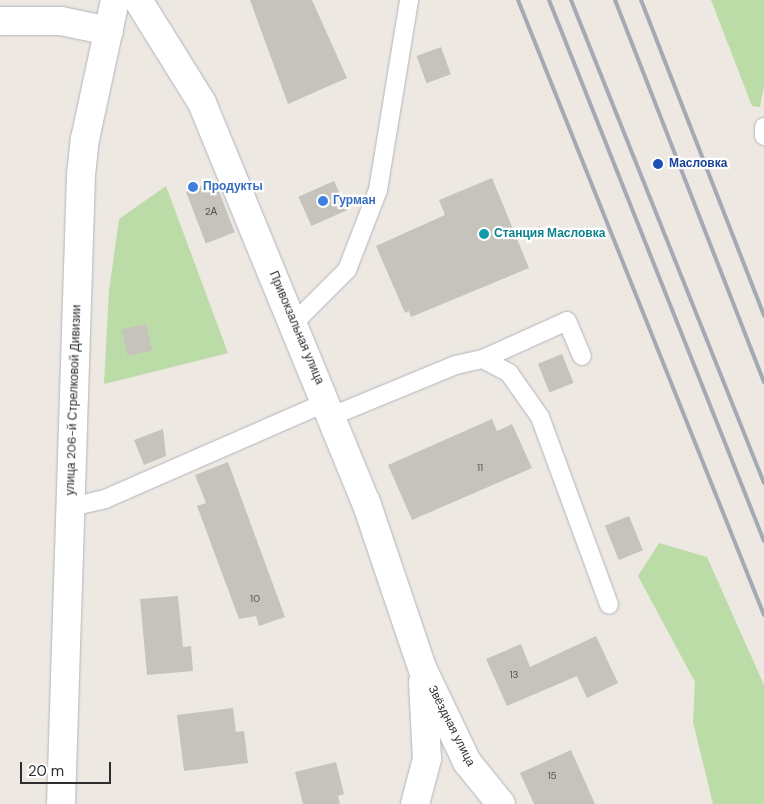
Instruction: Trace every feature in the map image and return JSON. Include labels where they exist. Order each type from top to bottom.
[{"type":"street","name":"улица 206-й Стрелковой Дивизии","points":[[61,804],[81,175],[85,140],[115,0]]},
{"type":"street","name":"Привокзальная улица","points":[[138,0],[202,103],[366,502],[423,670]]},
{"type":"street","points":[[0,21],[61,21],[109,31]]},
{"type":"street","points":[[415,804],[427,759],[423,670]]},
{"type":"street","name":"Звёздная улица","points":[[423,670],[467,762],[501,804]]},
{"type":"lane","points":[[294,323],[348,270],[378,190],[409,0]]},
{"type":"lane","points":[[764,127],[764,136]]},
{"type":"lane","points":[[71,508],[105,499],[329,409],[456,364],[483,358],[567,321],[582,356]]},
{"type":"lane","points":[[483,358],[509,373],[540,417],[609,605]]},
{"type":"green space","points":[[711,0],[764,0],[764,86],[760,107],[752,106]]},
{"type":"green space","points":[[166,186],[228,353],[104,384],[109,291],[119,219]]},
{"type":"green space","points":[[659,543],[707,557],[764,685],[764,804],[713,804],[693,722],[695,682],[638,576]]},
{"type":"building","points":[[250,0],[312,0],[347,78],[288,104]]},
{"type":"building","points":[[441,47],[451,74],[426,83],[417,56]]},
{"type":"building","points":[[492,178],[529,268],[411,317],[409,311],[405,313],[376,246],[445,215],[439,200]]},
{"type":"building","points":[[215,181],[235,232],[206,243],[186,192]]},
{"type":"building","points":[[334,181],[347,210],[311,226],[298,197]]},
{"type":"building","points":[[146,324],[152,350],[128,356],[122,330]]},
{"type":"building","points":[[562,354],[574,383],[550,392],[538,364]]},
{"type":"building","points":[[492,419],[497,431],[512,424],[532,468],[412,520],[388,465]]},
{"type":"building","points":[[163,429],[166,456],[144,465],[134,440]]},
{"type":"building","points":[[228,462],[285,617],[259,626],[256,616],[239,619],[197,506],[206,503],[195,475]]},
{"type":"building","points":[[629,516],[643,550],[619,560],[605,526]]},
{"type":"building","points":[[178,596],[183,647],[191,646],[193,671],[147,675],[140,599]]},
{"type":"building","points":[[596,636],[618,683],[587,698],[577,676],[507,706],[486,659],[521,644],[530,667]]},
{"type":"building","points":[[233,708],[236,732],[244,731],[248,763],[184,771],[177,715]]},
{"type":"building","points":[[571,750],[595,804],[534,804],[520,773]]},
{"type":"building","points":[[336,762],[344,794],[338,796],[340,804],[303,804],[295,772]]},
{"type":"railway","points":[[518,0],[764,615]]},
{"type":"railway","points":[[549,0],[764,541]]},
{"type":"railway","points":[[571,0],[764,483]]},
{"type":"railway","points":[[615,0],[764,382]]},
{"type":"railway","points":[[641,0],[764,316]]},
{"type":"place","name":"Масловка","points":[[658,164]]},
{"type":"place","name":"Продукты","points":[[193,187]]},
{"type":"place","name":"Гурман","points":[[323,201]]},
{"type":"place","name":"Станция Масловка","points":[[484,234]]}]
